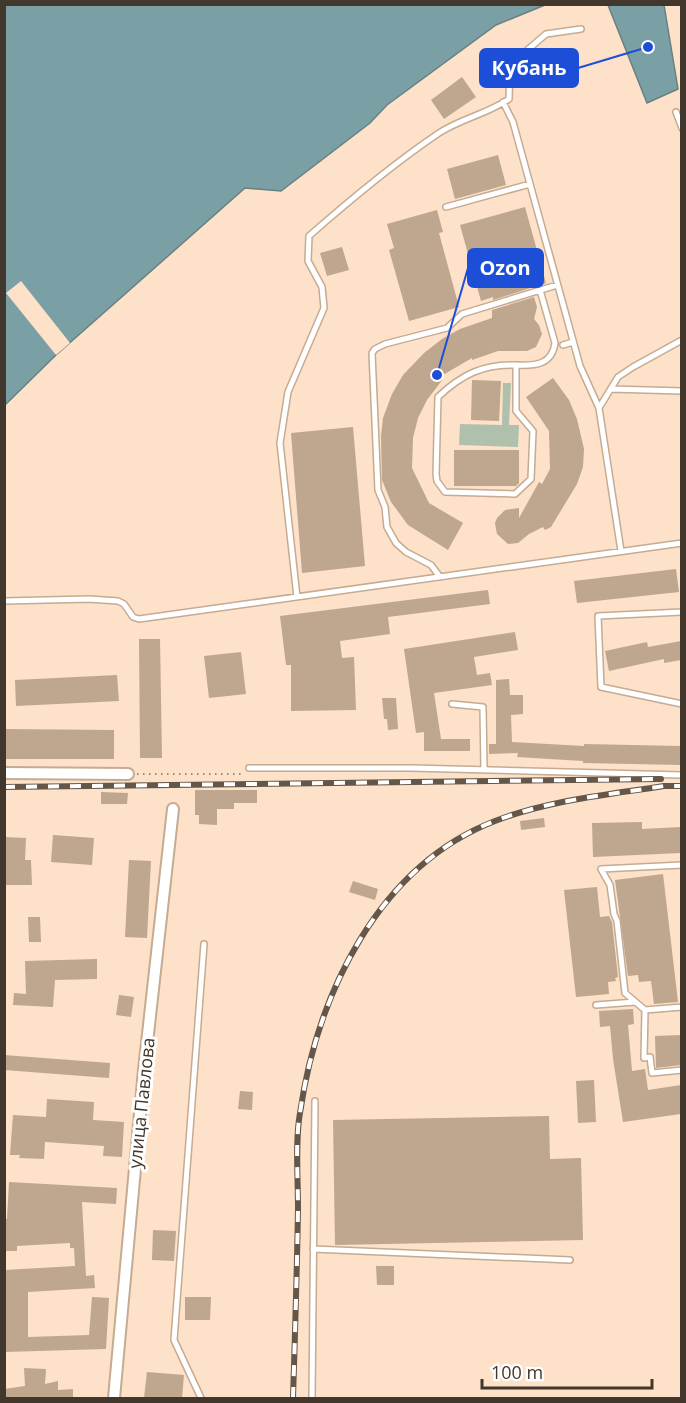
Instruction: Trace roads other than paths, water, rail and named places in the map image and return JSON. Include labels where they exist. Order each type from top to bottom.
[{"type":"street","points":[[4,773],[128,774]]},
{"type":"street","name":"улица Павлова","points":[[114,1398],[144,1070],[173,808]]},
{"type":"lane","points":[[297,597],[280,443],[288,392],[324,308],[322,287],[308,261],[309,237],[384,173],[441,132],[509,99],[510,65],[546,34],[581,29]]},
{"type":"lane","points":[[503,102],[513,122],[580,366],[599,408],[621,551]]},
{"type":"lane","points":[[676,112],[681,128]]},
{"type":"lane","points":[[446,207],[530,184]]},
{"type":"lane","points":[[440,577],[431,565],[401,549],[387,527],[385,507],[378,490],[372,353],[384,344],[447,328],[462,314],[557,285]]},
{"type":"lane","points":[[516,365],[516,411],[530,427],[533,435],[531,479],[515,494],[445,492],[437,481],[436,474],[438,397],[456,382],[476,371],[498,365],[540,364],[549,357],[555,343],[540,290]]},
{"type":"lane","points":[[599,408],[618,377],[681,340]]},
{"type":"lane","points":[[563,345],[573,342]]},
{"type":"lane","points":[[611,388],[681,391]]},
{"type":"lane","points":[[4,601],[89,599],[118,601],[124,604],[133,617],[139,619],[681,543]]},
{"type":"lane","points":[[681,612],[598,616],[601,687],[681,704]]},
{"type":"lane","points":[[452,704],[483,707],[484,769]]},
{"type":"lane","points":[[249,768],[484,769],[681,775]]},
{"type":"lane","points":[[681,865],[601,869],[610,885],[617,921],[625,993],[645,1010],[681,1007]]},
{"type":"lane","points":[[201,1398],[174,1340],[204,944]]},
{"type":"lane","points":[[596,1005],[635,1002]]},
{"type":"lane","points":[[645,1010],[644,1058],[650,1057],[652,1073],[681,1070]]},
{"type":"lane","points":[[312,1398],[315,1101]]},
{"type":"lane","points":[[313,1249],[570,1260]]},
{"type":"water","points":[[5,5],[545,5],[496,25],[387,105],[370,123],[281,191],[245,188],[56,355],[5,405]]},
{"type":"water","points":[[608,5],[664,5],[678,89],[647,103]]},
{"type":"railway","points":[[4,787],[661,779]]},
{"type":"railway","points":[[293,1398],[298,1124],[308,1068],[321,1024],[338,981],[360,940],[386,902],[418,869],[454,842],[495,821],[536,808],[578,799],[664,786],[682,786]]},
{"type":"place","name":"Кубань","points":[[648,47]]},
{"type":"place","name":"Ozon","points":[[437,375]]}]
